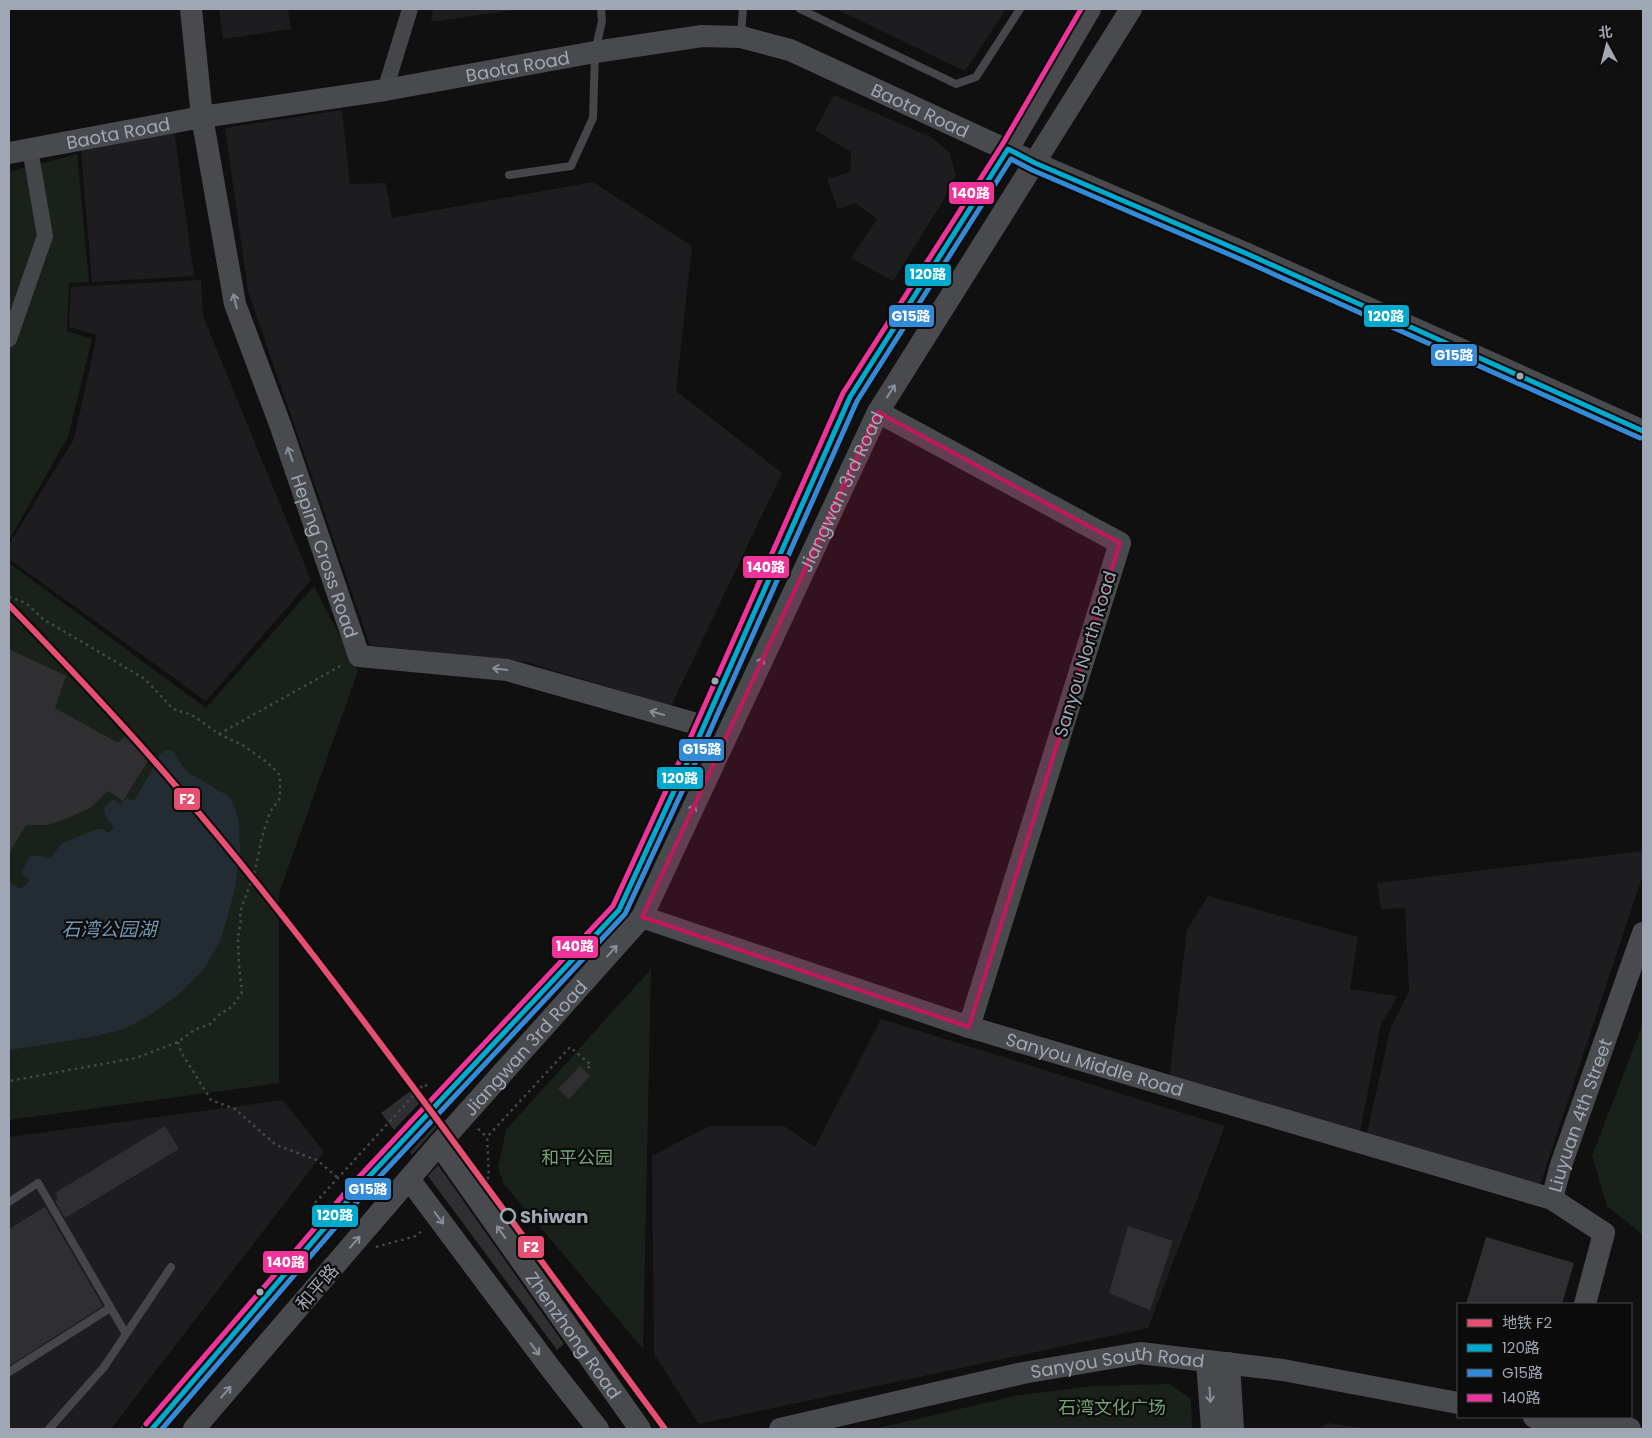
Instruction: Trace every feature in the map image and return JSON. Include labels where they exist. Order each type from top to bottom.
[{"type":"street","name":"Heping Cross Road","points":[[191,9],[202,116],[235,304],[281,427],[359,656],[507,670],[704,726]]},
{"type":"street","points":[[385,90],[410,9]]},
{"type":"street","name":"Jiangwan 3rd Road","points":[[408,1134],[619,910],[704,726],[850,397],[1008,149],[1090,9]]},
{"type":"street","name":"Jiangwan 3rd Road","points":[[439,1144],[642,917],[878,412],[1131,9]]},
{"type":"street","name":"Baota Road","points":[[20,151],[202,116],[385,90],[596,52],[702,36],[741,37],[790,50],[1035,163],[1252,256],[1643,431]]},
{"type":"street","points":[[9,339],[45,236],[20,151]]},
{"type":"street","name":"Sanyou North Road","points":[[878,412],[1120,543],[969,1027]]},
{"type":"street","name":"Sanyou Middle Road","points":[[642,917],[969,1027],[1552,1199]]},
{"type":"street","name":"Liuyuan 4th Street","points":[[1584,1303],[1604,1234],[1552,1199],[1561,1165],[1643,933]]},
{"type":"street","points":[[410,1179],[408,1134],[439,1144]]},
{"type":"street","name":"和平路","points":[[152,1429],[363,1183],[408,1134]]},
{"type":"street","name":"和平路","points":[[194,1429],[439,1144]]},
{"type":"street","name":"Zhenzhong Road","points":[[439,1144],[640,1429]]},
{"type":"street","name":"Zhenzhong Road","points":[[410,1179],[551,1369],[598,1429]]},
{"type":"street","name":"Sanyou South Road","points":[[780,1429],[1023,1374],[1140,1353],[1283,1370],[1457,1402]]},
{"type":"street","points":[[1212,1429],[1218,1362]]},
{"type":"street","points":[[1218,1362],[1233,1429]]},
{"type":"street","points":[[1540,1420],[1630,1429]]},
{"type":"lane","points":[[509,175],[571,166],[593,118],[596,52],[602,21],[601,9]]},
{"type":"lane","points":[[741,37],[743,9]]},
{"type":"lane","points":[[800,9],[956,84],[976,77],[1020,9]]},
{"type":"lane","points":[[9,1202],[38,1183],[126,1334]]},
{"type":"lane","points":[[49,1429],[104,1367],[170,1267]]},
{"type":"lane","points":[[9,1372],[110,1308]]},
{"type":"path","points":[[9,597],[26,603],[43,620],[145,679],[173,709],[192,715],[219,734],[244,746],[268,763],[280,775],[280,798],[270,812],[262,837],[255,871],[240,912],[241,920],[238,938],[242,992],[232,1007],[220,1014],[210,1024],[194,1030],[178,1042],[136,1058],[9,1081]]},
{"type":"path","points":[[219,734],[359,656]]},
{"type":"path","points":[[178,1042],[181,1052],[211,1100],[235,1109],[276,1145],[317,1160],[338,1178]]},
{"type":"path","points":[[489,1177],[487,1137],[570,1047],[591,1065],[585,1071]]},
{"type":"path","points":[[315,1203],[424,1084]]},
{"type":"path","points":[[368,1250],[416,1236]]},
{"type":"highlighted area","points":[[878,412],[1120,543],[969,1027],[642,917]]},
{"type":"shaded area","points":[[219,9],[288,9],[291,29],[223,39]]},
{"type":"shaded area","points":[[433,9],[520,9],[431,22]]},
{"type":"shaded area","points":[[836,9],[1006,9],[965,71]]},
{"type":"shaded area","points":[[834,95],[931,137],[949,152],[956,175],[943,201],[893,281],[851,258],[877,219],[855,203],[838,209],[827,179],[850,172],[851,152],[815,130]]},
{"type":"shaded area","points":[[342,110],[350,184],[386,183],[392,218],[593,182],[692,246],[676,391],[782,473],[671,706],[526,662],[370,645],[248,291],[225,128]]},
{"type":"shaded area","points":[[174,129],[194,276],[92,282],[81,150]]},
{"type":"shaded area","points":[[201,280],[203,316],[311,580],[206,701],[9,559],[9,544],[74,439],[97,335],[69,327],[71,287]]},
{"type":"shaded area","points":[[1643,851],[1643,874],[1539,1188],[1367,1134],[1390,1030],[1409,991],[1405,908],[1381,909],[1377,883]]},
{"type":"shaded area","points":[[1208,896],[1358,937],[1350,989],[1398,996],[1381,1024],[1360,1132],[1169,1078],[1187,930]]},
{"type":"shaded area","points":[[881,1019],[1225,1126],[1148,1328],[699,1424],[654,1354],[652,1156],[709,1126],[784,1126],[815,1147]]},
{"type":"shaded area","points":[[283,1100],[324,1152],[111,1429],[9,1429],[9,1137]]},
{"type":"shaded area","points":[[1328,1423],[1369,1429],[1318,1429]]},
{"type":"green space","points":[[77,154],[89,282],[69,283],[67,331],[92,339],[68,437],[9,540],[9,172]]},
{"type":"green space","points":[[9,563],[206,708],[314,586],[358,671],[279,893],[279,1083],[9,1120]]},
{"type":"green space","name":"和平公园","points":[[651,969],[643,1349],[504,1184],[498,1168],[506,1130]]},
{"type":"green space","points":[[1642,1026],[1643,1235],[1607,1206],[1592,1156]]},
{"type":"green space","name":"石湾文化广场","points":[[1170,1384],[1191,1399],[1192,1429],[874,1429],[1015,1396],[1093,1386]]},
{"type":"water","name":"石湾公园湖","points":[[167,750],[173,751],[189,773],[228,796],[234,805],[239,821],[240,851],[234,893],[221,939],[204,969],[178,995],[150,1015],[125,1029],[87,1038],[9,1050],[9,882],[21,889],[29,882],[22,871],[31,855],[48,858],[52,856],[61,844],[97,829],[109,833],[114,827],[105,815],[104,808],[113,799],[120,804],[127,798],[135,800],[161,753]]},
{"type":"building","points":[[9,649],[66,676],[55,708],[118,743],[124,736],[152,754],[123,801],[108,791],[90,808],[70,817],[48,825],[26,825],[9,853]]},
{"type":"building","points":[[580,1066],[590,1076],[569,1099],[558,1089]]},
{"type":"building","points":[[416,1087],[424,1098],[394,1130],[381,1113]]},
{"type":"building","points":[[440,1120],[442,1121],[412,1155],[410,1152]]},
{"type":"building","points":[[165,1126],[179,1149],[65,1218],[55,1201],[58,1199],[55,1193]]},
{"type":"building","points":[[458,1143],[592,1324],[585,1329],[456,1145]]},
{"type":"building","points":[[438,1165],[564,1344],[557,1350],[428,1176]]},
{"type":"building","points":[[45,1207],[103,1306],[9,1366],[9,1229]]},
{"type":"building","points":[[1128,1226],[1173,1241],[1150,1310],[1109,1293]]},
{"type":"building","points":[[1486,1237],[1574,1263],[1562,1303],[1466,1303]]},
{"type":"metro line","name":"F2","points":[[9,605],[160,768],[282,915],[347,999],[665,1429]]},
{"type":"transit line","name":"140路","points":[[146,1424],[358,1178],[613,906],[692,734],[843,393],[1002,145],[1081,9]]},
{"type":"transit line","name":"120路","points":[[152,1429],[363,1183],[619,910],[699,737],[850,397],[1008,149],[1035,163],[1243,252],[1643,431]]},
{"type":"transit line","name":"G15路","points":[[162,1429],[369,1188],[625,914],[706,740],[857,401],[1011,159],[1032,170],[1240,259],[1640,438]]},
{"type":"place","name":"Shiwan","points":[[508,1216]]}]
